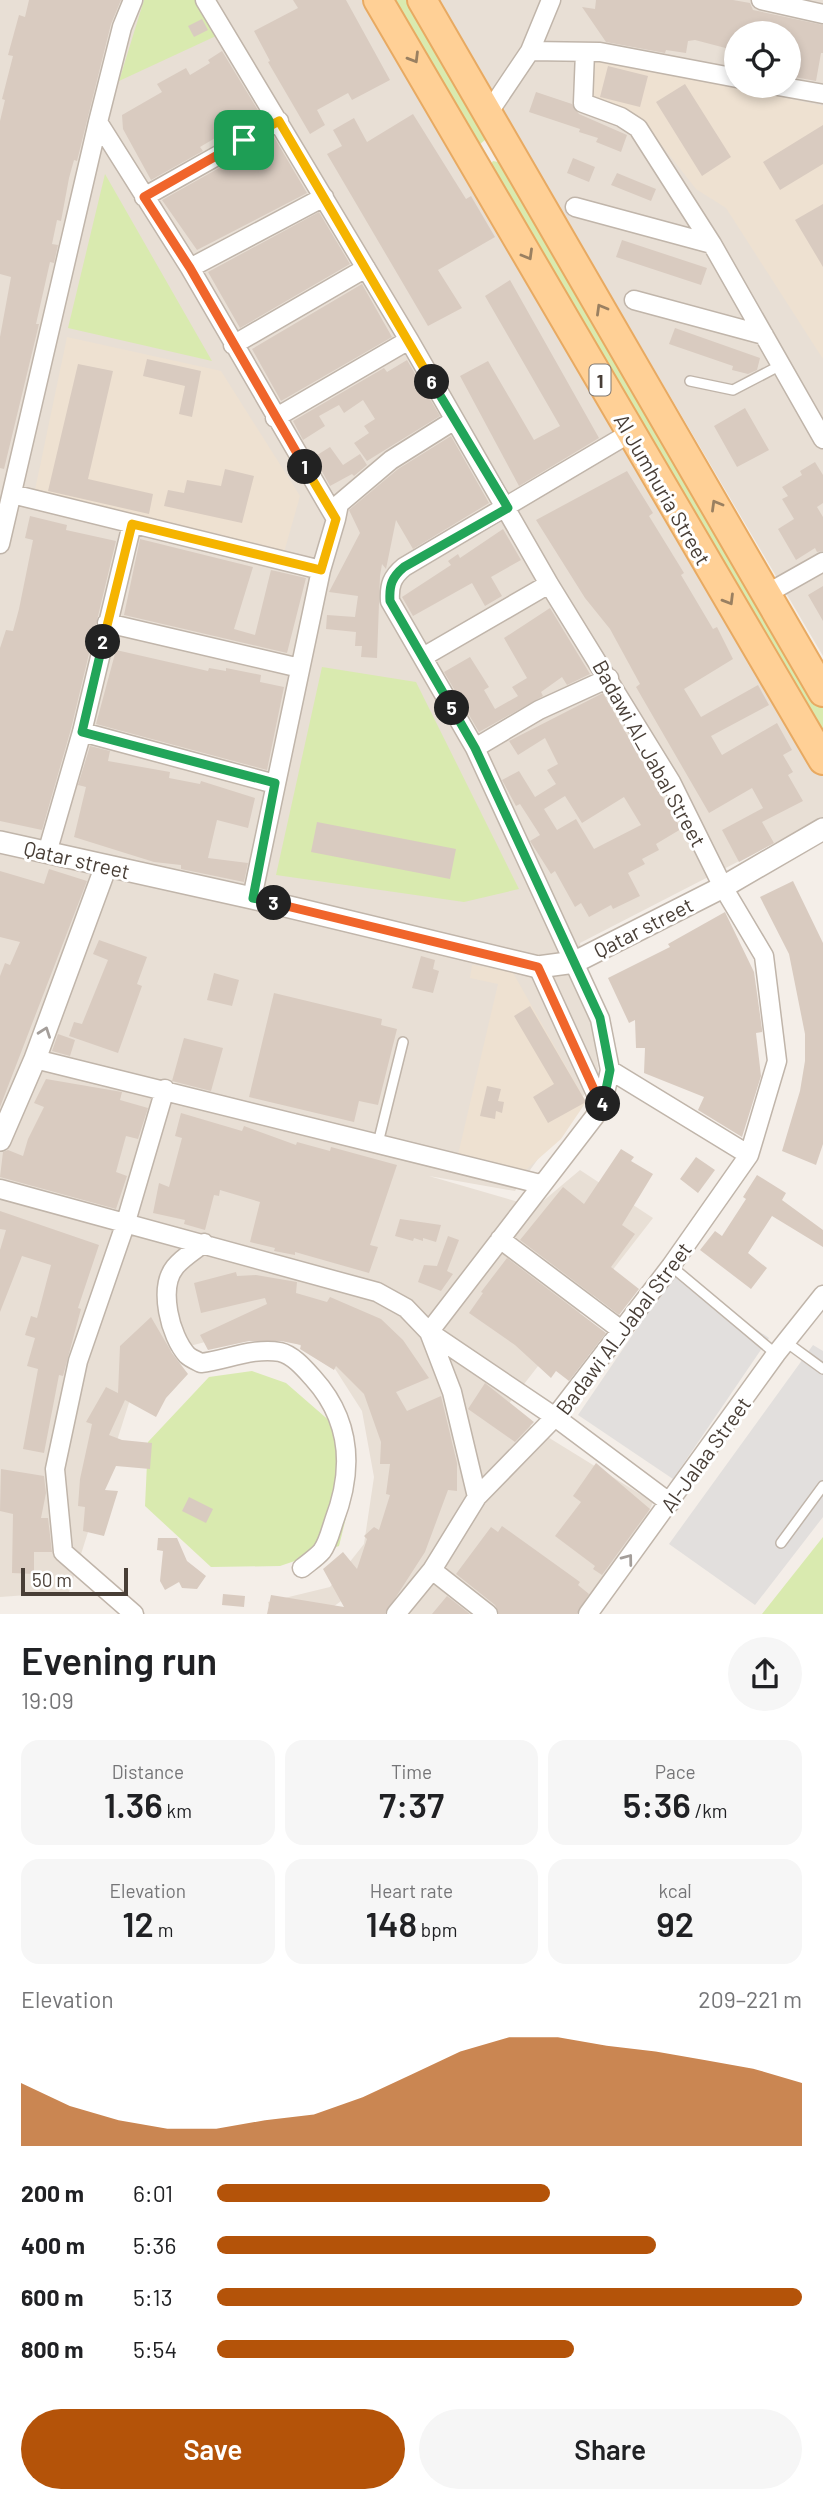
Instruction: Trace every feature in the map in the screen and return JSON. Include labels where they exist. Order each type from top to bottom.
[{"type":"main road","name":"Al Jumhuria Street","points":[[378,0],[450,118],[630,433],[823,760]]},
{"type":"main road","name":"Al Jumhuria Street","points":[[422,0],[823,692]]},
{"type":"street","points":[[0,544],[98,122],[122,27],[133,0]]},
{"type":"street","name":"Badawi Al_Jabal Street","points":[[205,0],[409,340],[453,421],[508,508],[549,584],[671,782],[723,887],[764,956],[777,1060],[749,1155],[671,1266],[555,1417],[477,1497],[432,1570],[396,1614]]},
{"type":"street","points":[[489,112],[530,51],[551,0]]},
{"type":"street","points":[[761,0],[823,14]]},
{"type":"street","points":[[530,51],[600,52],[724,76]]},
{"type":"street","points":[[585,52],[583,103],[621,117],[638,128],[712,244],[823,439]]},
{"type":"street","points":[[801,90],[823,94]]},
{"type":"street","points":[[144,197],[279,121]]},
{"type":"street","points":[[98,122],[190,268],[336,519]]},
{"type":"street","points":[[190,268],[324,197]]},
{"type":"street","points":[[575,207],[712,244]]},
{"type":"street","points":[[233,345],[366,268]]},
{"type":"street","points":[[634,300],[764,335]]},
{"type":"street","points":[[275,418],[409,340]]},
{"type":"street","points":[[253,898],[321,570],[339,504],[391,460],[453,421]]},
{"type":"street","points":[[429,1332],[540,1184],[602,1107],[610,1070],[600,1018],[475,748],[390,601],[393,577],[404,567],[508,508],[630,433]]},
{"type":"street","points":[[12,494],[321,570]]},
{"type":"street","points":[[47,853],[82,732],[132,524]]},
{"type":"street","points":[[768,593],[823,562]]},
{"type":"street","points":[[423,657],[549,584]]},
{"type":"street","points":[[107,623],[300,668]]},
{"type":"street","points":[[475,748],[539,710],[609,678]]},
{"type":"street","points":[[82,732],[275,783]]},
{"type":"street","name":"Qatar street","points":[[0,842],[253,898],[538,967],[575,962],[723,887],[823,829]]},
{"type":"street","points":[[0,1140],[35,1059],[106,866]]},
{"type":"street","points":[[538,967],[602,1107]]},
{"type":"street","points":[[35,1059],[540,1184]]},
{"type":"street","points":[[610,1070],[749,1155]]},
{"type":"street","points":[[134,1614],[63,1552],[55,1469],[78,1362],[125,1225],[164,1089]]},
{"type":"street","points":[[0,1189],[377,1292],[406,1308],[429,1332],[555,1417],[670,1503]]},
{"type":"street","points":[[500,1239],[621,1330]]},
{"type":"street","points":[[204,1243],[175,1266],[168,1280],[168,1303],[174,1332],[188,1355],[201,1363],[263,1350],[282,1353],[299,1363],[326,1393],[338,1415],[348,1446],[348,1473],[335,1519],[323,1549],[302,1568]]},
{"type":"street","name":"Al-Jalaa Street","points":[[588,1614],[781,1348],[823,1295]]},
{"type":"street","points":[[429,1332],[452,1392],[477,1497]]},
{"type":"street","points":[[432,1570],[488,1614]]},
{"type":"lane","points":[[690,381],[733,390],[781,365]]},
{"type":"lane","points":[[378,1143],[403,1042]]},
{"type":"lane","points":[[671,1266],[781,1348],[823,1369]]},
{"type":"lane","points":[[781,1543],[823,1486]]},
{"type":"shaded area","points":[[0,0],[362,0],[823,773],[823,818],[580,943],[599,1074],[515,1191],[429,1176],[536,1207],[580,1170],[653,1218],[504,1410],[653,1502],[630,1555],[573,1614],[395,1614],[372,1579],[323,1614],[270,1614],[268,1602],[330,1587],[364,1544],[374,1477],[362,1411],[330,1361],[284,1337],[247,1331],[167,1352],[134,1387],[69,1592],[0,1597]]},
{"type":"shaded area","points":[[437,0],[823,0],[823,656]]},
{"type":"shaded area","points":[[595,60],[639,66],[724,84],[724,98],[786,98],[823,106],[823,359],[726,208],[696,189],[645,124],[592,97]]},
{"type":"shaded area","points":[[67,337],[221,371],[300,496],[283,556],[35,490]]},
{"type":"shaded area","points":[[472,965],[512,971],[586,1102],[561,1139],[520,1175],[457,1159],[498,984],[470,978]]},
{"type":"shaded area","points":[[674,1274],[769,1338],[673,1479],[578,1415]]},
{"type":"shaded area","points":[[813,1345],[823,1351],[823,1517],[755,1605],[669,1544]]},
{"type":"green space","points":[[144,0],[195,0],[216,36],[119,81]]},
{"type":"green space","points":[[390,0],[407,0],[485,134],[485,140],[479,145]]},
{"type":"green space","points":[[493,161],[503,163],[823,707],[823,737],[489,167]]},
{"type":"green space","points":[[105,174],[212,361],[68,328]]},
{"type":"green space","points":[[322,667],[416,682],[519,889],[464,902],[276,875]]},
{"type":"green space","points":[[252,1371],[286,1383],[332,1423],[355,1481],[339,1546],[280,1566],[211,1567],[145,1506],[148,1442],[209,1377]]},
{"type":"green space","points":[[823,1537],[823,1614],[762,1614]]},
{"type":"building","points":[[29,0],[121,0],[111,24],[77,161],[74,160],[69,178],[61,221],[57,220],[52,244],[58,245],[54,263],[50,262],[36,324],[39,324],[4,469],[0,468],[0,337],[11,277],[0,274],[0,121],[5,100],[2,99],[13,56],[8,55],[19,15],[25,17]]},
{"type":"building","points":[[293,0],[346,0],[390,80],[352,100],[348,93],[317,110],[325,125],[310,134],[268,62],[270,61],[254,31],[298,8]]},
{"type":"building","points":[[596,0],[733,0],[750,3],[753,10],[823,25],[823,53],[816,81],[801,78],[801,21],[724,21],[724,48],[695,40],[688,41],[686,53],[666,50],[665,53],[606,42],[582,7],[595,9]]},
{"type":"building","points":[[202,19],[208,30],[194,37],[188,26]]},
{"type":"building","points":[[222,51],[259,112],[200,147],[203,151],[151,180],[123,129],[122,115],[162,92],[157,84],[186,68],[190,75],[210,63],[208,60]]},
{"type":"building","points":[[608,66],[648,76],[640,107],[600,97]]},
{"type":"building","points":[[685,84],[731,157],[702,176],[656,102]]},
{"type":"building","points":[[536,92],[572,104],[579,114],[627,135],[621,152],[596,142],[598,138],[579,132],[580,129],[529,112]]},
{"type":"building","points":[[413,114],[466,199],[471,196],[495,237],[438,270],[462,308],[428,326],[327,154],[342,146],[333,130],[354,118],[367,142]]},
{"type":"building","points":[[823,125],[823,164],[780,190],[763,162]]},
{"type":"building","points":[[274,137],[307,193],[197,250],[162,200]]},
{"type":"building","points":[[573,158],[595,167],[589,182],[567,173]]},
{"type":"building","points":[[617,173],[656,189],[651,201],[611,185]]},
{"type":"building","points":[[823,204],[823,267],[795,220]]},
{"type":"building","points":[[319,212],[350,264],[240,328],[208,272]]},
{"type":"building","points":[[622,240],[707,268],[701,285],[616,257]]},
{"type":"building","points":[[510,280],[599,438],[519,486],[460,376],[488,361],[534,440],[560,426],[485,296]]},
{"type":"building","points":[[362,284],[392,337],[281,401],[252,349]]},
{"type":"building","points":[[675,328],[760,358],[757,370],[748,374],[732,370],[733,366],[669,344]]},
{"type":"building","points":[[147,359],[201,371],[192,417],[179,414],[185,386],[143,376]]},
{"type":"building","points":[[407,360],[440,416],[367,461],[354,443],[369,433],[364,426],[375,419],[363,400],[344,413],[339,405],[319,416],[325,426],[303,440],[293,421],[384,368],[387,372]]},
{"type":"building","points":[[78,364],[113,371],[88,479],[153,494],[149,514],[48,491]]},
{"type":"building","points":[[745,408],[769,450],[737,467],[714,426]]},
{"type":"building","points":[[451,436],[489,503],[413,549],[396,520],[386,569],[382,564],[380,576],[377,658],[361,657],[362,646],[355,646],[356,632],[326,629],[327,615],[355,617],[358,596],[329,592],[360,533],[349,510],[398,469]]},
{"type":"building","points":[[330,447],[343,465],[360,454],[367,465],[354,476],[352,474],[330,486],[314,457]]},
{"type":"building","points":[[815,462],[823,475],[823,503],[817,507],[823,517],[823,551],[817,552],[815,548],[796,560],[778,529],[794,519],[782,499],[788,496],[782,487],[802,475],[800,471]]},
{"type":"building","points":[[225,469],[254,476],[242,523],[164,506],[168,490],[184,493],[187,480],[221,486]]},
{"type":"building","points":[[627,471],[653,513],[649,516],[684,573],[681,575],[713,629],[717,627],[733,659],[684,689],[701,717],[758,685],[769,705],[711,736],[722,755],[777,723],[792,750],[783,755],[793,772],[788,775],[803,801],[762,822],[774,843],[739,862],[722,830],[763,808],[752,788],[709,813],[636,687],[640,684],[610,629],[585,598],[536,520]]},
{"type":"building","points":[[30,516],[67,525],[66,530],[116,541],[71,729],[42,830],[0,821],[0,648],[6,630],[13,631],[19,609],[33,540],[25,538]]},
{"type":"building","points":[[503,529],[521,560],[491,577],[502,596],[485,606],[472,583],[413,616],[402,597],[451,565],[448,561],[458,554],[460,558]]},
{"type":"building","points":[[140,539],[253,567],[234,629],[255,635],[271,570],[306,578],[287,653],[124,615]]},
{"type":"building","points":[[823,586],[823,621],[808,595]]},
{"type":"building","points":[[550,608],[590,674],[567,685],[562,677],[541,692],[543,696],[479,732],[444,672],[470,657],[489,687],[484,690],[495,709],[518,696],[512,687],[527,678],[504,638]]},
{"type":"building","points":[[116,650],[208,671],[209,668],[226,671],[226,668],[261,675],[260,682],[284,687],[267,770],[96,724]]},
{"type":"building","points":[[603,693],[681,829],[656,844],[659,850],[642,859],[645,864],[628,873],[640,896],[613,909],[611,905],[589,917],[581,903],[575,907],[555,871],[551,874],[530,841],[540,835],[520,804],[516,806],[502,780],[519,771],[535,797],[556,784],[547,770],[558,764],[545,738],[518,755],[509,741]],"holes":[[[565,796],[582,823],[624,797],[641,825],[594,849],[576,819],[557,830],[544,809]]]},
{"type":"building","points":[[90,746],[110,751],[108,761],[170,772],[169,778],[200,784],[201,781],[255,798],[248,828],[217,820],[208,858],[248,863],[244,882],[181,869],[181,865],[154,862],[74,837],[86,787],[78,785]]},
{"type":"building","points":[[317,822],[456,849],[450,879],[311,852]]},
{"type":"building","points":[[49,869],[87,881],[0,1107],[0,976],[5,963],[10,965],[20,942],[0,937],[0,871],[44,884]]},
{"type":"building","points":[[793,881],[823,943],[823,1144],[816,1165],[782,1151],[800,1091],[805,1061],[805,1034],[789,954],[760,897]]},
{"type":"building","points":[[725,912],[754,972],[762,1029],[762,1032],[756,1033],[761,1076],[742,1137],[698,1110],[704,1097],[644,1073],[645,1048],[636,1048],[635,1020],[629,1023],[608,978],[670,947],[668,944]]},
{"type":"building","points":[[99,940],[147,957],[137,984],[142,986],[118,1053],[69,1036],[74,1022],[82,1024],[108,960],[93,954]]},
{"type":"building","points":[[421,956],[435,960],[433,969],[439,971],[433,993],[412,988]]},
{"type":"building","points":[[214,973],[239,980],[232,1006],[207,1000]]},
{"type":"building","points":[[274,993],[382,1019],[381,1025],[397,1029],[378,1105],[359,1101],[354,1122],[249,1097]]},
{"type":"building","points":[[530,1006],[586,1102],[548,1123],[533,1097],[554,1084],[514,1016]]},
{"type":"building","points":[[58,1034],[75,1040],[70,1056],[52,1051]]},
{"type":"building","points":[[184,1038],[223,1048],[211,1091],[172,1081]]},
{"type":"building","points":[[46,1079],[122,1092],[120,1100],[148,1108],[138,1139],[126,1136],[116,1172],[127,1176],[116,1209],[0,1177],[3,1152],[8,1150],[23,1156],[28,1139],[44,1107],[34,1103]]},
{"type":"building","points":[[487,1086],[501,1089],[498,1101],[504,1102],[502,1113],[496,1111],[495,1119],[480,1116]]},
{"type":"building","points":[[181,1113],[242,1131],[244,1126],[296,1145],[297,1142],[330,1151],[331,1147],[397,1165],[370,1245],[378,1247],[369,1273],[295,1252],[295,1255],[274,1251],[275,1248],[250,1242],[260,1202],[220,1190],[219,1196],[214,1195],[205,1230],[184,1224],[185,1220],[153,1213],[159,1183],[169,1187],[182,1138],[175,1136]]},
{"type":"building","points":[[621,1149],[634,1157],[631,1161],[653,1174],[622,1225],[635,1234],[611,1267],[639,1289],[619,1315],[520,1240],[563,1187],[584,1204]]},
{"type":"building","points":[[696,1157],[715,1170],[698,1193],[680,1179]]},
{"type":"building","points":[[757,1175],[786,1193],[782,1200],[823,1230],[823,1247],[772,1216],[748,1253],[767,1268],[751,1289],[700,1250],[715,1231],[722,1236],[746,1199],[743,1197]]},
{"type":"building","points":[[0,1211],[99,1245],[78,1308],[81,1309],[63,1376],[59,1375],[44,1453],[23,1449],[38,1369],[27,1366],[35,1338],[25,1335],[31,1316],[37,1318],[51,1265],[22,1256],[0,1312],[0,1250],[6,1230],[0,1229]]},
{"type":"building","points":[[400,1219],[441,1225],[436,1242],[423,1238],[423,1241],[414,1238],[413,1241],[395,1236]]},
{"type":"building","points":[[448,1236],[459,1240],[447,1271],[453,1274],[441,1291],[418,1282],[424,1265],[437,1266]]},
{"type":"building","points":[[507,1258],[606,1333],[569,1381],[556,1371],[551,1378],[515,1345],[469,1313]]},
{"type":"building","points":[[236,1272],[237,1276],[256,1275],[297,1282],[296,1293],[327,1302],[330,1297],[381,1319],[403,1340],[429,1378],[396,1392],[407,1411],[441,1396],[457,1463],[457,1491],[448,1490],[425,1552],[385,1614],[267,1614],[271,1595],[344,1607],[323,1569],[343,1552],[357,1569],[367,1539],[364,1536],[374,1527],[379,1530],[390,1495],[386,1494],[390,1464],[380,1464],[381,1442],[364,1394],[336,1366],[334,1370],[300,1349],[301,1345],[281,1341],[249,1341],[208,1350],[200,1335],[267,1304],[265,1298],[201,1313],[194,1283]]},
{"type":"building","points":[[151,1317],[188,1374],[166,1398],[156,1417],[125,1400],[109,1435],[122,1440],[152,1443],[150,1469],[116,1466],[105,1490],[118,1491],[104,1536],[83,1531],[85,1507],[78,1506],[80,1479],[92,1424],[86,1422],[106,1387],[118,1393],[120,1346]]},
{"type":"building","points":[[485,1383],[534,1422],[515,1442],[468,1409]]},
{"type":"building","points":[[596,1463],[650,1509],[602,1575],[593,1569],[595,1566],[555,1536],[581,1502],[573,1496]]},
{"type":"building","points":[[1,1469],[44,1476],[46,1493],[41,1518],[48,1518],[52,1552],[34,1552],[34,1574],[12,1573],[13,1514],[0,1511]]},
{"type":"building","points":[[189,1497],[213,1509],[206,1523],[182,1511]]},
{"type":"building","points":[[502,1526],[580,1582],[578,1585],[589,1594],[577,1614],[499,1614],[495,1605],[456,1574],[491,1527],[498,1532]]},
{"type":"building","points":[[158,1538],[177,1538],[187,1561],[206,1576],[197,1589],[182,1588],[179,1582],[165,1590],[160,1581],[163,1551],[157,1550]]},
{"type":"building","points":[[223,1594],[245,1596],[244,1607],[222,1605]]},
{"type":"building","points":[[447,1596],[470,1614],[432,1614]]},
{"type":"route","points":[[279,121],[409,340],[453,421],[508,508],[404,567],[393,577],[389,589],[390,601],[475,748],[600,1018],[610,1070],[602,1107],[538,967],[253,898],[275,783],[82,732],[132,524],[321,570],[336,519],[190,268],[144,197],[244,140],[279,121]]}]
